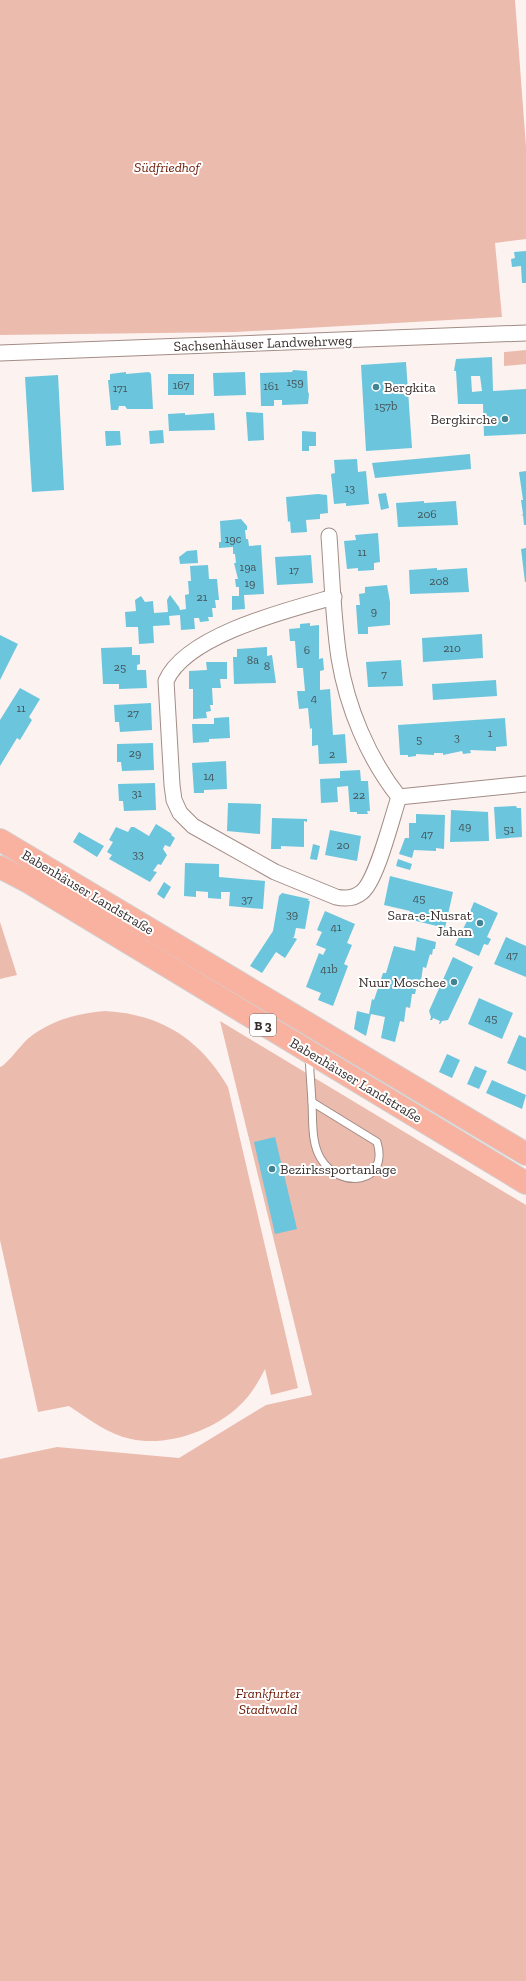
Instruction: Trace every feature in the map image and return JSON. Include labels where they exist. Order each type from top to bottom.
[{"type":"main road","name":"Babenhäuser Landstraße","points":[[0,840],[526,1154]]},
{"type":"main road","name":"Babenhäuser Landstraße","points":[[0,867],[27,881],[526,1183]]},
{"type":"street","name":"Sachsenhäuser Landwehrweg","points":[[0,353],[526,333]]},
{"type":"street","points":[[329,536],[339,658],[354,713],[376,762],[388,783],[399,797]]},
{"type":"street","points":[[334,597],[268,615],[241,626],[190,654],[170,672],[166,682],[174,800],[180,813],[193,826],[275,872],[336,897],[343,898],[356,896],[368,885],[399,797]]},
{"type":"street","points":[[399,797],[526,784]]},
{"type":"lane","points":[[309,1052],[312,1102],[315,1145],[320,1159],[331,1171],[350,1180],[362,1179],[373,1172],[378,1164],[379,1150],[376,1142],[312,1102]]},
{"type":"green space","name":"Südfriedhof","points":[[0,0],[515,0],[526,147],[526,239],[495,243],[502,317],[236,332],[0,335]]},
{"type":"green space","points":[[526,350],[526,364],[504,366],[504,352]]},
{"type":"green space","points":[[0,922],[17,975],[0,979]]},
{"type":"green space","points":[[105,1011],[144,1017],[177,1032],[205,1055],[228,1087],[298,1388],[271,1395],[265,1369],[257,1384],[246,1398],[227,1416],[202,1430],[174,1439],[145,1441],[122,1437],[98,1426],[69,1406],[38,1412],[0,1240],[0,1067],[7,1062],[30,1037],[47,1026],[66,1018]]},
{"type":"green space","name":"Frankfurter Stadtwald","points":[[220,1021],[526,1205],[526,1981],[0,1981],[0,1459],[57,1447],[179,1458],[266,1405],[312,1395]]},
{"type":"building","points":[[526,251],[526,283],[522,283],[521,266],[512,267],[511,259],[515,258],[514,252]]},
{"type":"building","points":[[492,357],[493,391],[526,389],[526,434],[484,436],[483,404],[458,404],[456,371],[454,371],[456,359]],"holes":[[[471,376],[480,376],[482,391],[472,392]]]},
{"type":"building","points":[[406,362],[412,448],[366,451],[361,365]]},
{"type":"building","points":[[293,370],[307,371],[309,394],[308,404],[282,405],[282,400],[274,400],[274,406],[261,406],[260,373],[292,372]]},
{"type":"building","points":[[126,372],[126,374],[149,372],[151,374],[153,409],[127,409],[125,406],[119,406],[118,410],[111,410],[108,380],[110,380],[110,374]]},
{"type":"building","points":[[245,372],[246,395],[214,396],[213,373]]},
{"type":"building","points":[[168,374],[194,374],[194,395],[168,395]]},
{"type":"building","points":[[58,375],[64,490],[32,492],[25,377]]},
{"type":"building","points":[[246,412],[263,413],[264,440],[248,441]]},
{"type":"building","points":[[185,413],[185,415],[214,413],[215,430],[169,431],[168,414]]},
{"type":"building","points":[[163,430],[164,443],[150,444],[149,431]]},
{"type":"building","points":[[105,431],[120,431],[121,445],[106,446]]},
{"type":"building","points":[[302,431],[316,432],[316,446],[309,446],[309,451],[302,451]]},
{"type":"building","points":[[470,454],[471,469],[375,478],[372,463]]},
{"type":"building","points":[[357,459],[358,472],[366,471],[369,504],[346,506],[346,503],[334,504],[331,474],[335,473],[334,460]]},
{"type":"building","points":[[526,471],[526,525],[524,525],[523,515],[521,516],[523,514],[521,500],[523,500],[519,472]]},
{"type":"building","points":[[386,493],[389,508],[381,510],[378,494]]},
{"type":"building","points":[[318,494],[327,495],[328,513],[320,514],[320,519],[306,520],[307,532],[291,533],[290,521],[288,522],[286,497]]},
{"type":"building","points":[[424,501],[424,503],[456,501],[458,525],[398,527],[396,503]]},
{"type":"building","points":[[241,519],[247,526],[247,530],[245,530],[246,539],[248,539],[249,546],[261,545],[264,594],[244,595],[245,609],[232,610],[232,596],[239,596],[239,587],[236,587],[235,579],[238,579],[234,563],[236,563],[235,554],[233,554],[233,547],[219,548],[219,542],[221,542],[220,521]]},
{"type":"building","points":[[378,533],[380,562],[374,563],[374,570],[358,571],[358,568],[347,569],[344,541],[356,540],[355,535]]},
{"type":"building","points":[[526,548],[526,582],[525,582],[521,549]]},
{"type":"building","points":[[197,550],[198,563],[180,564],[179,557],[187,551]]},
{"type":"building","points":[[311,555],[313,583],[277,585],[275,557]]},
{"type":"building","points":[[208,565],[209,579],[217,579],[219,600],[215,600],[216,608],[212,608],[213,617],[208,617],[209,621],[200,622],[199,618],[194,618],[195,629],[181,630],[180,615],[169,616],[170,625],[153,626],[154,643],[139,644],[138,627],[126,627],[125,612],[136,611],[135,600],[141,596],[145,602],[153,601],[154,613],[168,612],[167,600],[170,595],[180,610],[186,609],[185,595],[189,594],[188,581],[191,581],[190,566]]},
{"type":"building","points":[[437,568],[437,570],[467,568],[469,592],[410,594],[409,570]]},
{"type":"building","points":[[387,585],[390,602],[390,625],[368,627],[368,634],[358,634],[356,605],[360,605],[359,594],[365,593],[365,587]]},
{"type":"building","points":[[310,623],[310,626],[319,625],[319,659],[323,658],[324,670],[320,671],[320,690],[330,689],[333,735],[345,734],[347,763],[319,764],[318,745],[312,746],[312,728],[310,729],[308,708],[299,709],[297,691],[305,691],[303,668],[297,668],[295,641],[290,641],[289,629],[300,628],[300,624]]},
{"type":"building","points":[[482,634],[483,658],[423,662],[422,638]]},
{"type":"building","points":[[0,635],[18,644],[0,680]]},
{"type":"building","points":[[132,647],[132,655],[140,655],[140,664],[137,665],[137,670],[146,670],[147,688],[119,689],[119,684],[103,684],[101,648]]},
{"type":"building","points":[[267,647],[267,656],[272,655],[276,683],[234,684],[233,657],[237,657],[237,649]]},
{"type":"building","points":[[401,660],[403,686],[368,687],[366,662]]},
{"type":"building","points":[[206,662],[227,662],[227,679],[220,679],[221,688],[212,688],[213,705],[210,705],[211,711],[206,712],[207,718],[193,719],[193,689],[189,689],[189,671],[207,670]]},
{"type":"building","points":[[496,680],[497,696],[433,700],[432,684]]},
{"type":"building","points":[[20,688],[40,699],[29,717],[32,720],[20,740],[17,738],[0,766],[0,720]]},
{"type":"building","points":[[151,703],[152,730],[120,732],[119,722],[115,722],[114,705]]},
{"type":"building","points":[[229,717],[230,738],[209,739],[209,742],[193,743],[192,724],[214,724],[214,718]]},
{"type":"building","points":[[505,718],[507,746],[496,747],[496,751],[470,750],[471,753],[463,754],[462,751],[443,755],[443,753],[434,753],[434,755],[416,754],[416,756],[408,757],[408,755],[400,755],[398,725]]},
{"type":"building","points":[[153,743],[154,770],[122,771],[121,762],[117,762],[117,744]]},
{"type":"building","points":[[226,761],[227,789],[204,790],[204,793],[194,793],[192,763]]},
{"type":"building","points":[[360,770],[361,781],[368,781],[370,811],[367,811],[368,814],[357,814],[357,812],[350,812],[348,786],[337,787],[338,802],[321,803],[320,779],[340,778],[340,771]]},
{"type":"building","points":[[155,783],[156,810],[124,811],[123,801],[119,801],[118,784]]},
{"type":"building","points":[[228,803],[261,804],[260,834],[227,831]]},
{"type":"building","points":[[516,806],[517,808],[521,808],[522,837],[496,839],[494,807]]},
{"type":"building","points":[[451,810],[488,812],[489,841],[450,842]]},
{"type":"building","points":[[416,814],[445,815],[444,849],[436,848],[436,851],[414,850],[412,858],[399,854],[405,838],[409,838],[409,823],[416,823]]},
{"type":"building","points":[[272,818],[307,819],[307,822],[304,821],[304,847],[281,846],[281,849],[271,849]]},
{"type":"building","points":[[156,824],[172,834],[171,835],[175,838],[170,847],[165,845],[163,849],[167,855],[161,865],[158,864],[153,871],[157,872],[150,882],[109,859],[112,855],[107,852],[113,842],[109,840],[116,827],[128,832],[131,827],[134,827],[149,836]]},
{"type":"building","points":[[330,830],[361,836],[357,861],[325,855]]},
{"type":"building","points":[[79,832],[104,846],[97,857],[73,842]]},
{"type":"building","points":[[313,844],[320,846],[317,860],[310,859]]},
{"type":"building","points":[[398,859],[412,864],[410,870],[396,866]]},
{"type":"building","points":[[185,863],[219,864],[219,877],[265,881],[263,909],[229,906],[230,892],[221,892],[221,899],[208,898],[208,892],[196,891],[196,897],[184,896]]},
{"type":"building","points":[[390,876],[453,892],[445,928],[408,919],[410,911],[384,905]]},
{"type":"building","points":[[164,882],[171,887],[164,899],[157,894]]},
{"type":"building","points":[[282,893],[309,899],[308,901],[310,901],[305,929],[296,928],[294,937],[292,937],[297,939],[285,958],[276,952],[262,973],[250,966],[273,931],[279,896]]},
{"type":"building","name":"Sara-e-Nusrat Jahan","points":[[474,902],[498,913],[487,937],[491,939],[488,945],[484,944],[479,956],[455,945],[470,915],[469,914]]},
{"type":"building","points":[[325,911],[355,924],[347,943],[352,945],[344,964],[348,966],[333,1006],[318,1000],[321,993],[306,987],[319,953],[323,955],[326,949],[316,945],[322,932],[317,930]]},
{"type":"building","points":[[417,937],[436,942],[435,949],[433,949],[432,955],[430,954],[426,968],[423,967],[421,981],[418,981],[415,994],[412,994],[410,1008],[406,1007],[404,1022],[400,1021],[395,1042],[381,1038],[385,1017],[371,1014],[366,1036],[354,1029],[357,1011],[369,1014],[372,999],[374,1000],[383,973],[386,973],[394,946],[415,951]]},
{"type":"building","points":[[506,937],[526,946],[526,977],[494,964]]},
{"type":"building","name":"Nuur Moschee","points":[[453,957],[473,967],[448,1020],[442,1021],[439,1024],[440,1021],[433,1018],[430,1020],[431,1017],[429,1011]]},
{"type":"building","points":[[479,998],[513,1013],[502,1039],[468,1024]]},
{"type":"building","points":[[519,1035],[526,1038],[526,1071],[507,1063]]},
{"type":"building","points":[[447,1054],[460,1060],[452,1078],[439,1072]]},
{"type":"building","points":[[475,1066],[487,1071],[479,1089],[467,1084]]},
{"type":"building","points":[[492,1080],[526,1095],[522,1109],[486,1093]]},
{"type":"building","name":"Bezirkssportanlage","points":[[275,1137],[297,1229],[275,1234],[254,1142]]},
{"type":"place","name":"Bergkita","points":[[376,387]]},
{"type":"place","name":"Bergkirche","points":[[505,419]]},
{"type":"place","name":"Sara-e-Nusrat Jahan","points":[[480,923]]},
{"type":"place","name":"Nuur Moschee","points":[[454,982]]},
{"type":"place","name":"Bezirkssportanlage","points":[[272,1169]]}]
